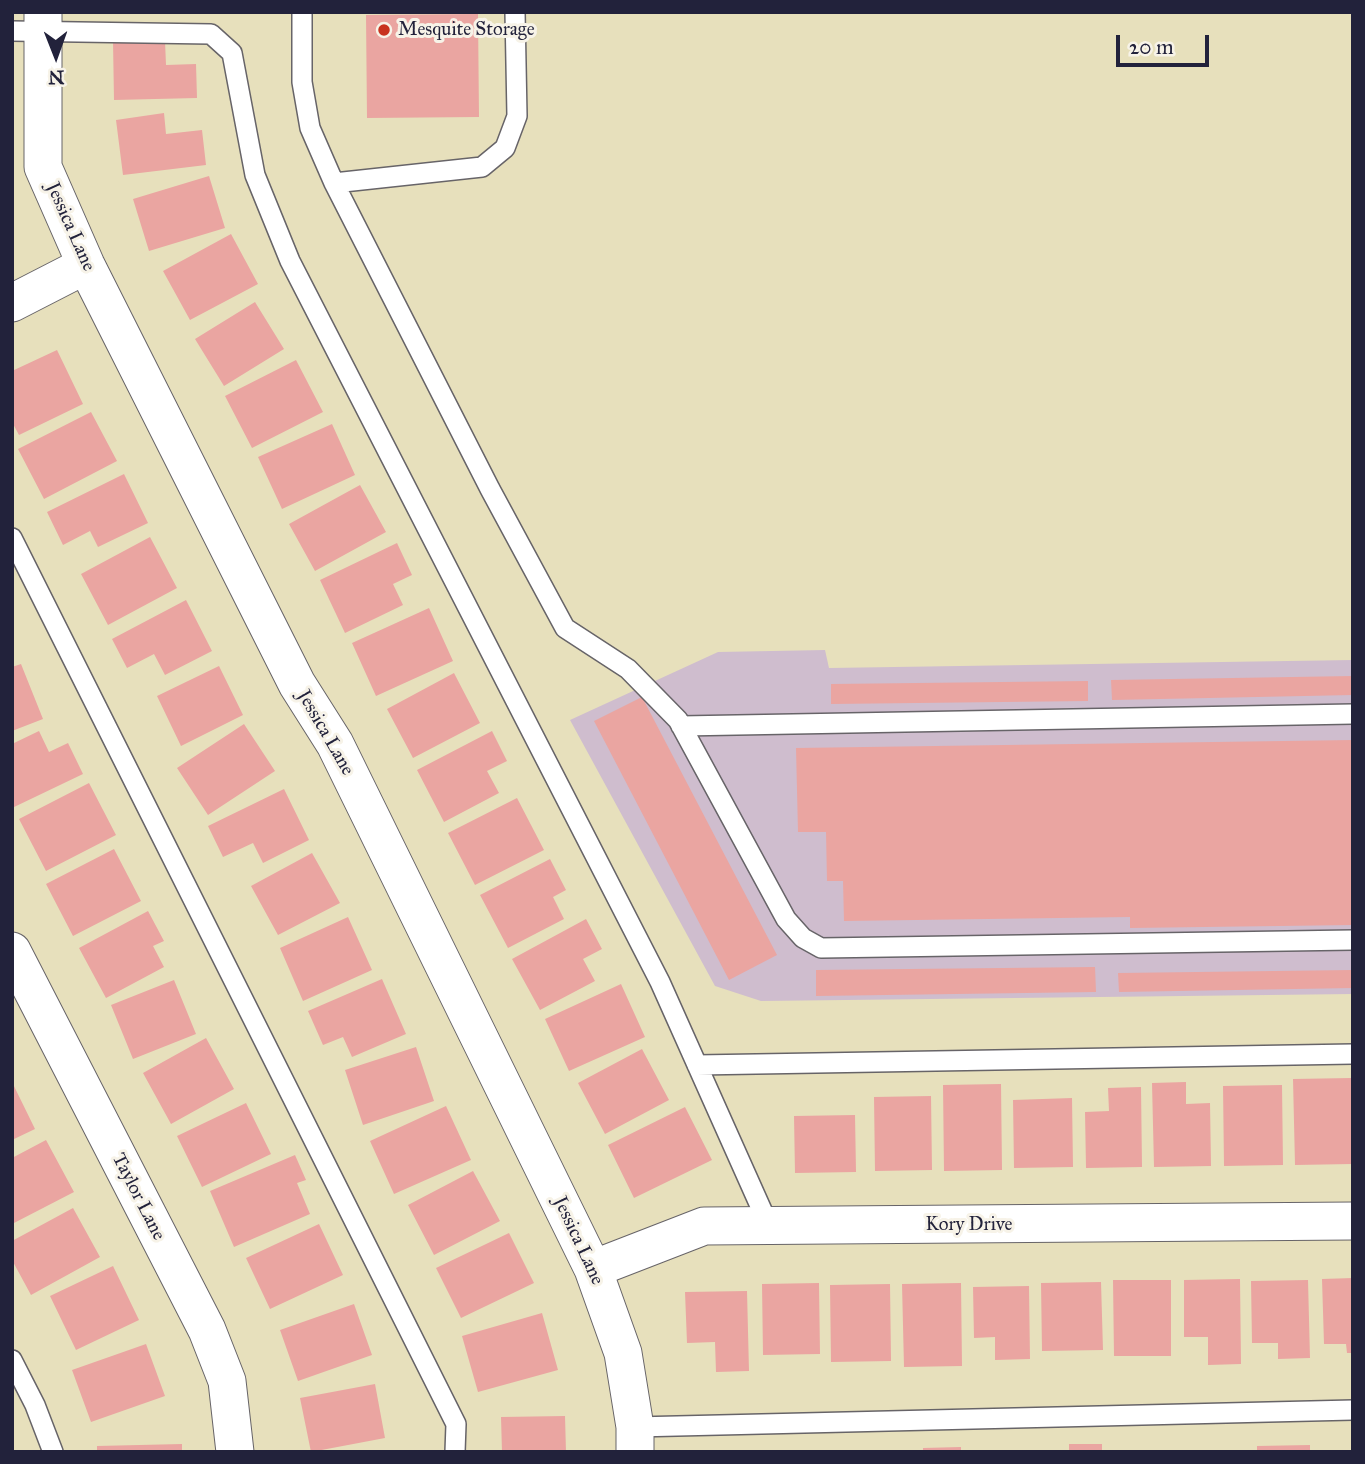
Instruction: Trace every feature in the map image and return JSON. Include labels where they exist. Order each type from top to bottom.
[{"type":"street","name":"Jessica Lane","points":[[33,24],[43,167],[86,265],[297,684],[341,756],[593,1269],[623,1353],[635,1439]]},
{"type":"street","points":[[12,303],[86,265]]},
{"type":"street","name":"Taylor Lane","points":[[12,951],[206,1330],[227,1381],[235,1452]]},
{"type":"street","name":"Kory Drive","points":[[593,1269],[704,1226],[1353,1221]]},
{"type":"lane","points":[[302,12],[302,82],[310,128],[334,183],[490,489],[565,628],[628,669],[681,726],[786,919],[803,938],[821,948],[1353,940]]},
{"type":"lane","points":[[334,183],[482,167],[494,159],[513,134],[517,116],[515,12]]},
{"type":"lane","points":[[33,24],[211,34],[232,53],[255,175],[290,261],[660,982],[769,1226]]},
{"type":"lane","points":[[12,538],[456,1424],[455,1452]]},
{"type":"lane","points":[[681,726],[1353,713]]},
{"type":"lane","points":[[697,1065],[1353,1054]]},
{"type":"lane","points":[[12,1360],[35,1405],[53,1452]]},
{"type":"lane","points":[[635,1439],[1353,1410]]},
{"type":"shaded area","points":[[825,650],[829,668],[1353,660],[1353,994],[761,1001],[715,986],[570,720],[718,652]]},
{"type":"building","points":[[478,14],[479,117],[367,118],[366,15]]},
{"type":"building","points":[[113,41],[165,41],[166,65],[196,64],[197,98],[114,100]]},
{"type":"building","points":[[164,113],[166,134],[202,130],[206,165],[123,175],[116,120]]},
{"type":"building","points":[[209,176],[225,228],[149,251],[133,199]]},
{"type":"building","points":[[231,234],[258,284],[190,320],[163,271]]},
{"type":"building","points":[[255,302],[284,349],[224,386],[195,339]]},
{"type":"building","points":[[57,350],[83,404],[19,435],[12,422],[12,371]]},
{"type":"building","points":[[296,360],[323,412],[252,448],[225,396]]},
{"type":"building","points":[[91,412],[117,461],[44,499],[18,449]]},
{"type":"building","points":[[332,424],[355,475],[282,509],[258,457]]},
{"type":"building","points":[[124,474],[148,523],[98,547],[90,531],[63,545],[47,512]]},
{"type":"building","points":[[360,485],[386,532],[315,571],[289,524]]},
{"type":"building","points":[[150,537],[177,588],[108,625],[81,574]]},
{"type":"building","points":[[397,543],[412,575],[393,584],[403,605],[345,633],[320,580]]},
{"type":"building","points":[[186,600],[212,651],[165,675],[154,654],[127,668],[112,639]]},
{"type":"building","points":[[429,608],[453,661],[376,696],[352,643]]},
{"type":"building","points":[[21,664],[43,719],[12,731],[12,667]]},
{"type":"building","points":[[219,666],[243,715],[181,746],[157,696]]},
{"type":"building","points":[[454,673],[480,723],[413,758],[387,709]]},
{"type":"building","points":[[1353,676],[1353,695],[1112,700],[1111,680]]},
{"type":"building","points":[[1088,681],[1088,701],[831,704],[831,684]]},
{"type":"building","points":[[642,697],[777,955],[729,980],[594,721]]},
{"type":"building","points":[[244,724],[275,771],[208,815],[177,768]]},
{"type":"building","points":[[39,731],[49,752],[68,743],[83,774],[12,808],[12,744]]},
{"type":"building","points":[[492,731],[507,761],[487,771],[499,793],[444,822],[417,770]]},
{"type":"building","points":[[1353,740],[1353,925],[1130,928],[1130,917],[844,921],[843,881],[827,881],[826,832],[798,832],[796,748]]},
{"type":"building","points":[[89,783],[116,835],[46,871],[19,819]]},
{"type":"building","points":[[284,789],[309,840],[263,863],[253,843],[223,857],[208,826]]},
{"type":"building","points":[[517,798],[544,850],[475,885],[448,833]]},
{"type":"building","points":[[114,849],[141,901],[73,936],[46,884]]},
{"type":"building","points":[[312,853],[340,903],[278,935],[251,886]]},
{"type":"building","points":[[550,859],[566,890],[553,897],[564,919],[508,948],[480,895]]},
{"type":"building","points":[[148,911],[164,941],[153,946],[164,967],[106,998],[79,948]]},
{"type":"building","points":[[348,917],[372,970],[303,1001],[280,948]]},
{"type":"building","points":[[586,919],[602,949],[583,959],[595,981],[540,1010],[512,959]]},
{"type":"building","points":[[1095,967],[1096,992],[816,996],[816,970]]},
{"type":"building","points":[[1353,970],[1353,988],[1119,992],[1118,973]]},
{"type":"building","points":[[382,979],[406,1034],[352,1057],[343,1037],[323,1045],[308,1011]]},
{"type":"building","points":[[174,980],[196,1034],[133,1059],[111,1005]]},
{"type":"building","points":[[621,984],[645,1037],[569,1071],[545,1019]]},
{"type":"building","points":[[206,1038],[234,1089],[171,1124],[143,1073]]},
{"type":"building","points":[[416,1047],[434,1101],[363,1125],[345,1070]]},
{"type":"building","points":[[642,1049],[669,1100],[605,1134],[578,1083]]},
{"type":"building","points":[[1351,1078],[1352,1164],[1295,1165],[1293,1079]]},
{"type":"building","points":[[12,1082],[35,1129],[12,1140]]},
{"type":"building","points":[[1186,1082],[1186,1104],[1210,1103],[1211,1166],[1154,1167],[1152,1083]]},
{"type":"building","points":[[1001,1084],[1002,1170],[944,1171],[943,1085]]},
{"type":"building","points":[[1282,1085],[1283,1165],[1224,1166],[1223,1086]]},
{"type":"building","points":[[1141,1087],[1142,1167],[1086,1168],[1085,1112],[1109,1111],[1108,1088]]},
{"type":"building","points":[[931,1096],[932,1170],[875,1171],[874,1097]]},
{"type":"building","points":[[1072,1098],[1073,1167],[1014,1168],[1013,1100]]},
{"type":"building","points":[[246,1103],[271,1154],[202,1187],[177,1136]]},
{"type":"building","points":[[446,1106],[471,1160],[394,1194],[370,1141]]},
{"type":"building","points":[[685,1107],[712,1160],[634,1198],[608,1145]]},
{"type":"building","points":[[855,1115],[856,1172],[795,1173],[794,1116]]},
{"type":"building","points":[[46,1140],[74,1192],[14,1223],[12,1158]]},
{"type":"building","points":[[295,1155],[306,1180],[297,1183],[310,1214],[234,1247],[210,1191]]},
{"type":"building","points":[[473,1171],[500,1221],[434,1255],[408,1205]]},
{"type":"building","points":[[73,1208],[100,1257],[31,1295],[12,1260],[12,1241]]},
{"type":"building","points":[[319,1224],[343,1275],[270,1309],[246,1258]]},
{"type":"building","points":[[509,1233],[534,1283],[461,1318],[436,1268]]},
{"type":"building","points":[[113,1266],[139,1320],[76,1350],[50,1296]]},
{"type":"building","points":[[1353,1278],[1353,1353],[1347,1353],[1346,1344],[1324,1344],[1322,1279]]},
{"type":"building","points":[[1240,1279],[1241,1364],[1208,1365],[1208,1337],[1184,1337],[1184,1280]]},
{"type":"building","points":[[1113,1280],[1171,1280],[1171,1356],[1114,1356]]},
{"type":"building","points":[[1308,1280],[1310,1358],[1278,1359],[1278,1343],[1252,1343],[1251,1281]]},
{"type":"building","points":[[1101,1282],[1103,1350],[1042,1351],[1041,1283]]},
{"type":"building","points":[[819,1283],[820,1354],[763,1355],[762,1284]]},
{"type":"building","points":[[961,1283],[962,1366],[904,1367],[902,1284]]},
{"type":"building","points":[[890,1284],[891,1361],[831,1362],[830,1285]]},
{"type":"building","points":[[1029,1286],[1030,1359],[995,1360],[995,1337],[974,1338],[973,1287]]},
{"type":"building","points":[[747,1291],[749,1371],[716,1372],[715,1342],[687,1343],[685,1292]]},
{"type":"building","points":[[354,1304],[372,1355],[298,1381],[280,1330]]},
{"type":"building","points":[[542,1313],[558,1370],[478,1392],[462,1336]]},
{"type":"building","points":[[146,1344],[165,1396],[91,1422],[72,1370]]},
{"type":"building","points":[[375,1384],[385,1438],[311,1452],[300,1398]]},
{"type":"building","points":[[565,1416],[566,1452],[502,1452],[501,1417]]},
{"type":"building","points":[[182,1444],[182,1452],[97,1452],[97,1446]]},
{"type":"building","points":[[1069,1444],[1102,1444],[1102,1452],[1069,1452]]},
{"type":"building","points":[[1310,1445],[1310,1452],[1257,1452],[1257,1446]]},
{"type":"building","points":[[961,1447],[961,1452],[923,1452],[923,1448]]},
{"type":"place","name":"Mesquite Storage","points":[[384,30]]}]
